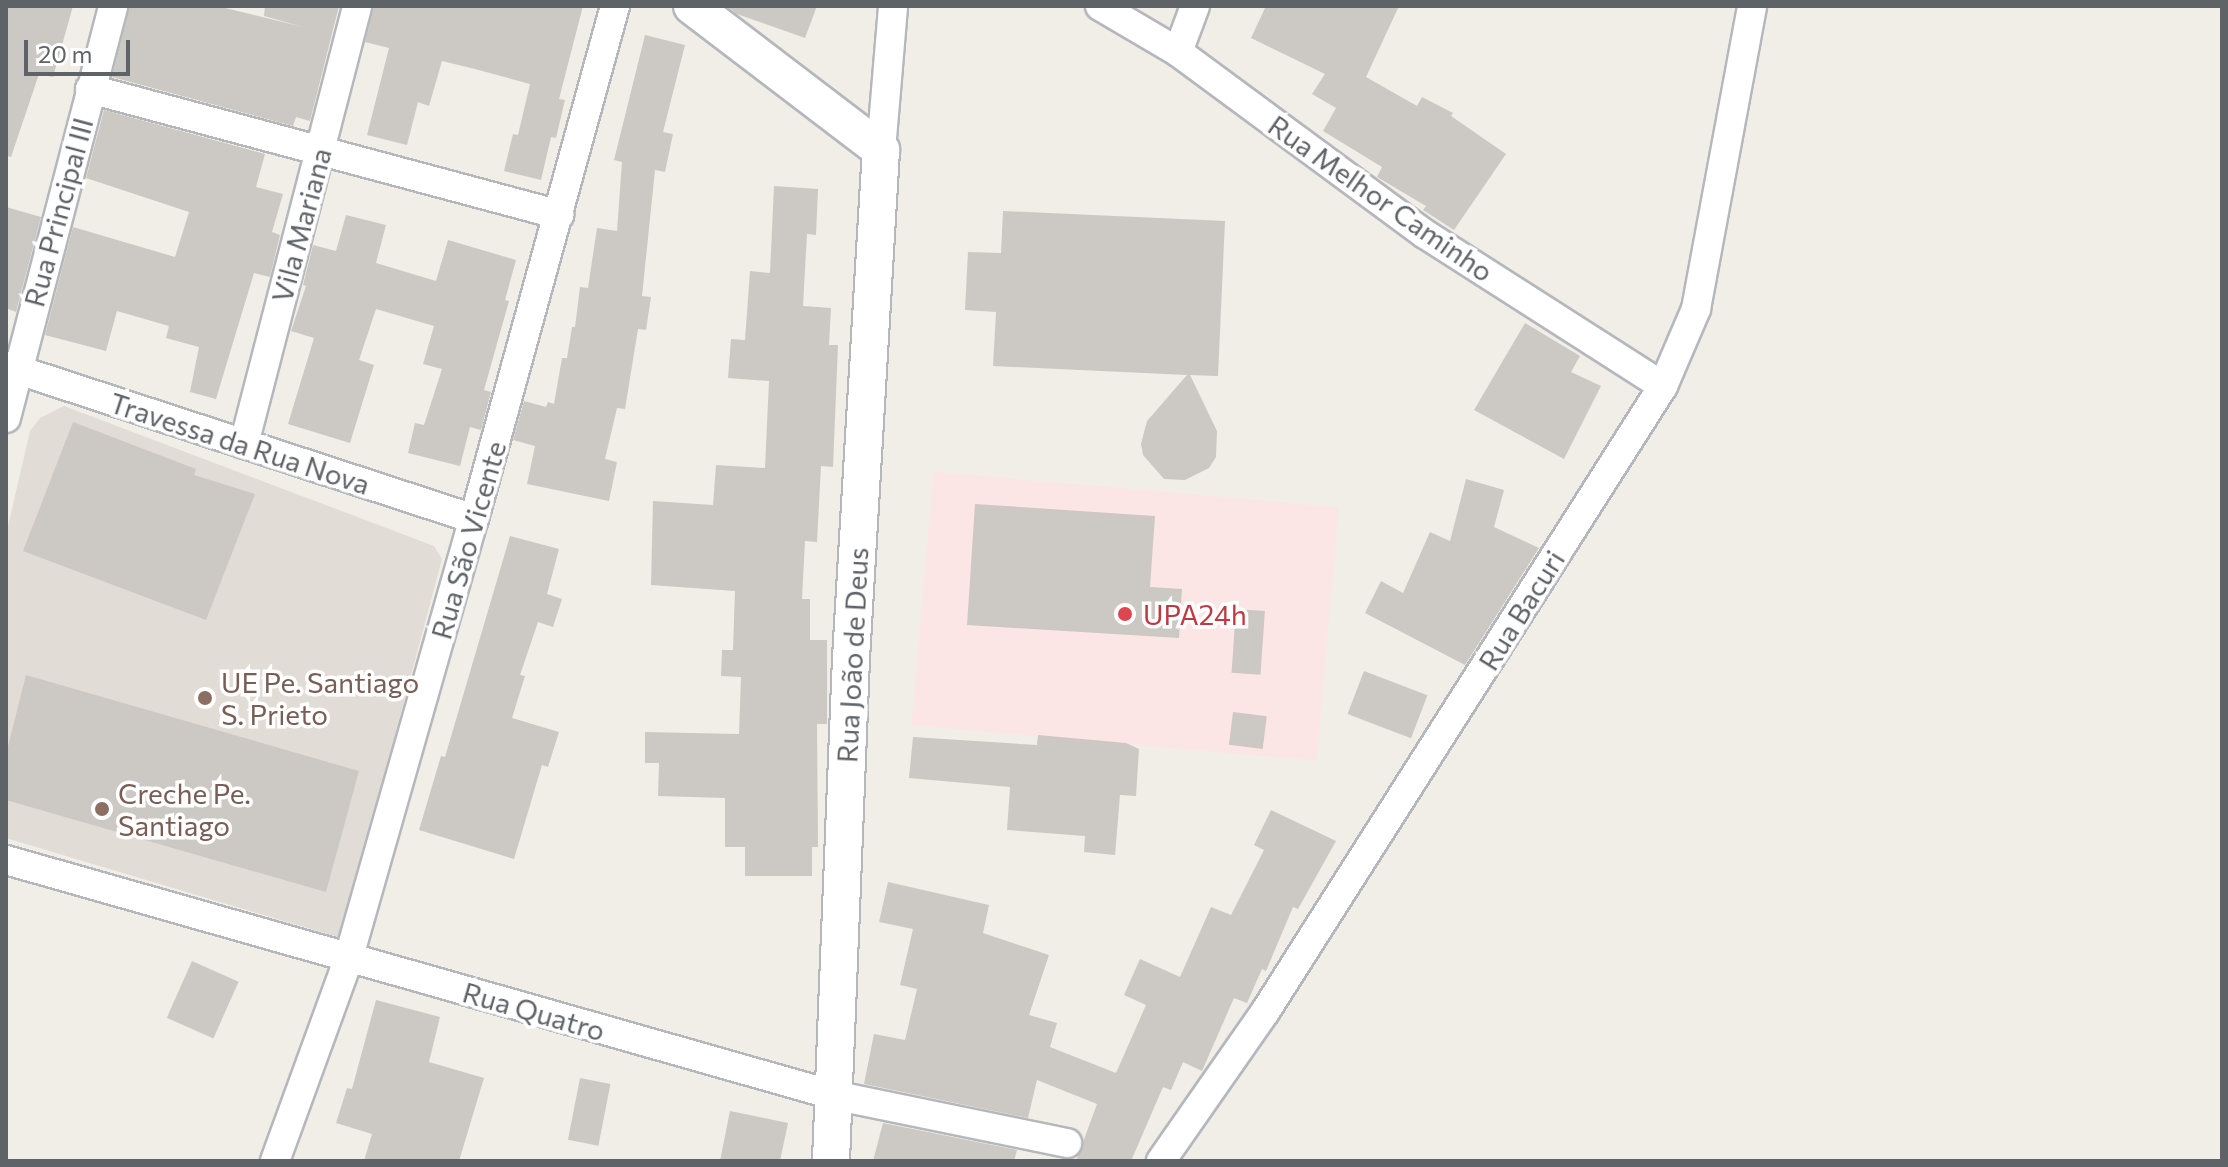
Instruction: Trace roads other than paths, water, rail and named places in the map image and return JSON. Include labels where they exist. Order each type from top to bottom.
[{"type":"street","name":"Rua Principal III","points":[[6,418],[12,368],[113,6]]},
{"type":"street","name":"Vila Mariana","points":[[244,444],[357,6]]},
{"type":"street","name":"Rua São Vicente","points":[[275,1161],[348,960],[474,519],[615,6]]},
{"type":"street","points":[[692,6],[881,150]]},
{"type":"street","points":[[881,150],[893,6]]},
{"type":"street","name":"Rua Melhor Caminho","points":[[1100,6],[1178,52],[1425,234],[1663,386]]},
{"type":"street","points":[[1178,52],[1195,6]]},
{"type":"street","name":"Rua Bacuri","points":[[1161,1161],[1265,1012],[1663,386],[1696,309],[1752,6]]},
{"type":"street","points":[[90,89],[559,215]]},
{"type":"street","name":"Rua João de Deus","points":[[831,1161],[851,658],[881,150]]},
{"type":"street","name":"Travessa da Rua Nova","points":[[12,368],[474,519]]},
{"type":"street","name":"Rua Quatro","points":[[6,860],[348,960],[833,1095],[1067,1143]]},
{"type":"place","name":"UPA24h","points":[[1125,614]]},
{"type":"place","name":"UE Pe. Santiago S. Prieto","points":[[205,698]]},
{"type":"place","name":"Creche Pe. Santiago","points":[[102,809]]}]
